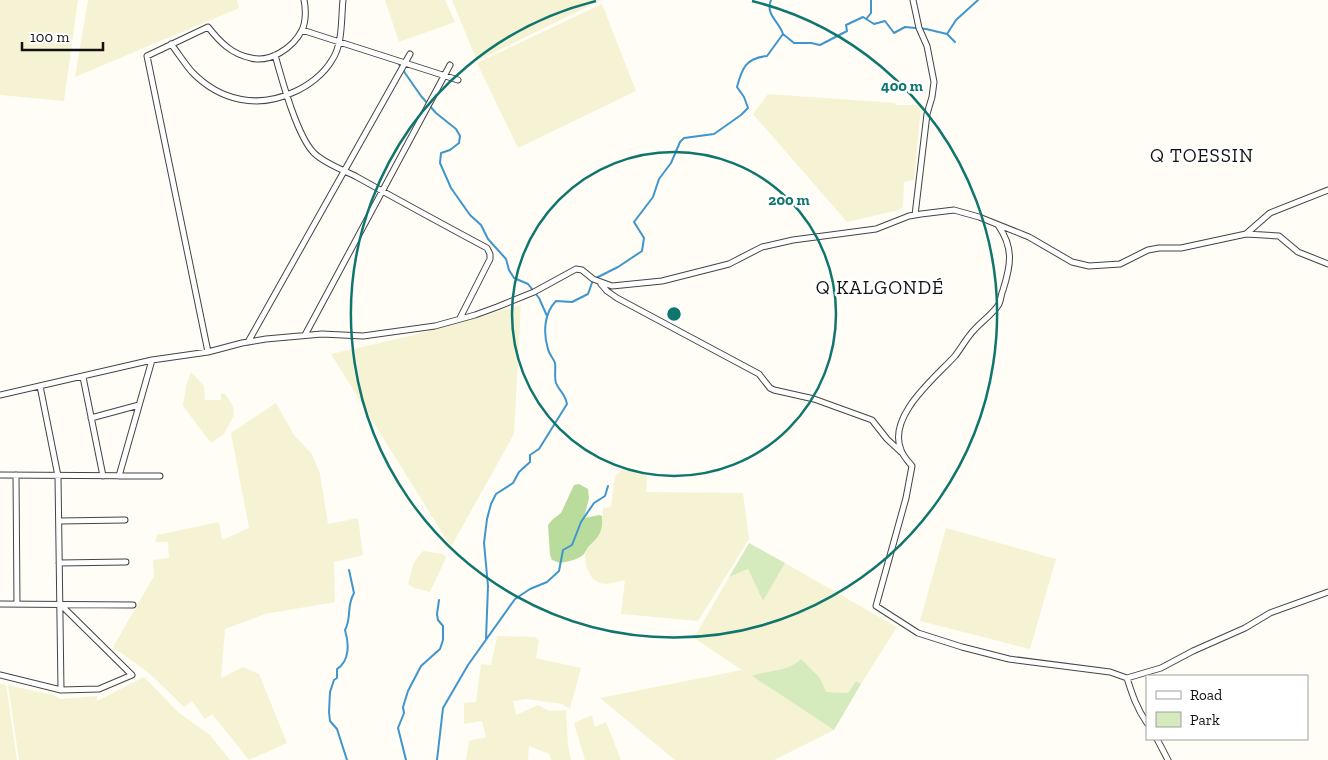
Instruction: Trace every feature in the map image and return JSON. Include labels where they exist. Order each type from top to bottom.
[{"type":"street","points":[[208,352],[147,56],[208,27],[227,48],[240,55],[253,59],[268,58],[290,45],[302,30],[305,20],[304,0]]},
{"type":"street","points":[[171,44],[192,72],[219,92],[236,99],[252,102],[269,101],[287,96],[305,87],[333,60],[339,42],[343,0]]},
{"type":"street","points":[[913,0],[919,28],[927,46],[934,82],[927,114],[915,215]]},
{"type":"street","points":[[302,30],[458,80]]},
{"type":"street","points":[[248,342],[410,54]]},
{"type":"street","points":[[275,55],[287,96],[306,142],[313,153],[320,159],[345,170],[487,248],[490,259],[460,318]]},
{"type":"street","points":[[306,335],[450,65]]},
{"type":"street","points":[[1246,234],[1263,217],[1270,213],[1328,190]]},
{"type":"street","points":[[0,394],[83,377],[152,360],[208,352],[248,342],[322,334],[363,336],[435,326],[475,315],[534,292],[576,269],[582,270],[599,282],[612,286],[677,278],[730,264],[762,247],[793,240],[876,229],[915,215],[954,210],[998,224],[1029,238],[1072,262],[1089,266],[1120,264],[1148,250],[1181,248],[1246,234],[1280,236],[1298,252],[1328,264]]},
{"type":"street","points":[[902,453],[899,436],[912,402],[1000,302],[1010,254],[1006,236],[998,224]]},
{"type":"street","points":[[599,282],[618,298],[759,374],[770,388],[814,399],[872,420],[912,466],[906,498],[876,606],[918,632],[962,647],[1009,659],[1110,672],[1127,678],[1161,668],[1193,651],[1245,628],[1270,613],[1328,592]]},
{"type":"street","points":[[119,476],[152,360]]},
{"type":"street","points":[[83,377],[103,476]]},
{"type":"street","points":[[40,386],[58,476],[61,690]]},
{"type":"street","points":[[91,418],[139,405]]},
{"type":"street","points":[[0,475],[160,476]]},
{"type":"street","points":[[16,476],[17,604]]},
{"type":"street","points":[[59,521],[125,520]]},
{"type":"street","points":[[60,563],[126,562]]},
{"type":"street","points":[[0,604],[133,605]]},
{"type":"street","points":[[0,675],[61,690],[99,689],[132,675],[60,604]]},
{"type":"street","points":[[1127,678],[1135,701],[1146,722]]},
{"type":"street","points":[[1158,740],[1168,760]]},
{"type":"shaded area","points":[[0,0],[78,0],[64,101],[0,95]]},
{"type":"shaded area","points":[[88,0],[237,0],[239,8],[75,77]]},
{"type":"shaded area","points":[[385,0],[445,0],[455,22],[399,42]]},
{"type":"shaded area","points":[[452,0],[601,0],[477,61]]},
{"type":"shaded area","points":[[602,4],[636,91],[518,148],[477,63]]},
{"type":"shaded area","points":[[768,94],[895,103],[896,105],[921,105],[914,180],[904,182],[903,207],[899,210],[847,222],[753,114]]},
{"type":"shaded area","points":[[521,305],[514,434],[451,547],[331,354],[414,335]]},
{"type":"shaded area","points":[[191,372],[204,386],[205,400],[221,400],[221,394],[225,394],[233,406],[234,415],[224,434],[211,443],[183,406],[186,386]]},
{"type":"shaded area","points":[[276,403],[294,435],[312,454],[320,474],[328,524],[358,518],[363,555],[334,562],[335,602],[265,614],[225,629],[221,678],[243,667],[259,674],[287,743],[249,760],[212,714],[205,719],[192,701],[184,707],[150,674],[113,647],[154,576],[153,560],[169,558],[168,542],[155,542],[157,535],[219,522],[222,540],[249,528],[231,433]]},
{"type":"shaded area","points":[[623,469],[641,472],[647,476],[646,492],[743,493],[749,539],[698,621],[621,614],[625,580],[608,584],[599,583],[592,578],[586,566],[585,554],[588,546],[594,542],[602,524],[603,508],[611,507],[615,476]]},
{"type":"shaded area","points":[[946,528],[1056,559],[1030,649],[920,621]]},
{"type":"shaded area","points":[[423,551],[443,554],[446,558],[430,592],[414,588],[408,584],[414,562]]},
{"type":"shaded area","points":[[785,563],[897,627],[861,684],[856,681],[848,693],[825,692],[820,678],[795,665],[777,672],[770,671],[753,676],[834,730],[774,760],[675,760],[600,698],[742,670],[694,638],[729,577],[748,569],[763,600]]},
{"type":"shaded area","points":[[497,636],[535,637],[539,641],[536,658],[581,668],[570,709],[562,704],[527,699],[513,701],[516,715],[538,705],[549,711],[566,710],[568,746],[571,760],[551,760],[549,754],[529,746],[528,760],[466,760],[469,741],[486,737],[482,721],[464,724],[464,703],[476,702],[481,664],[491,665]]},
{"type":"shaded area","points":[[144,677],[178,712],[210,735],[230,760],[19,760],[8,685],[56,696],[60,699],[97,696],[97,701]]},
{"type":"shaded area","points":[[0,684],[6,685],[17,760],[0,760]]},
{"type":"shaded area","points":[[592,715],[595,727],[606,722],[621,760],[585,760],[574,723]]},
{"type":"green space","points":[[579,484],[588,489],[589,498],[584,518],[602,516],[602,525],[598,536],[583,555],[560,563],[552,560],[550,555],[548,525],[561,513],[574,485]]},
{"type":"green space","points":[[749,543],[785,563],[763,601],[748,569],[729,577]]},
{"type":"green space","points":[[801,659],[820,678],[826,692],[848,693],[856,681],[861,684],[834,730],[752,676],[790,667]]},
{"type":"waterway","points":[[771,0],[771,14],[783,34]]},
{"type":"waterway","points":[[867,18],[871,13],[871,0]]},
{"type":"waterway","points":[[947,34],[956,20],[978,0]]},
{"type":"waterway","points":[[596,278],[618,267],[642,251],[644,238],[634,222],[653,197],[659,179],[671,163],[680,142],[684,138],[714,134],[748,108],[744,97],[737,87],[743,69],[754,59],[767,56],[783,34],[794,43],[820,45],[847,31],[846,25],[863,17],[874,24],[885,21],[894,33],[905,27],[926,29],[947,34],[955,42]]},
{"type":"waterway","points":[[398,63],[421,96],[436,113],[456,129],[460,136],[459,143],[450,150],[441,153],[440,163],[451,188],[470,215],[481,225],[488,239],[506,259],[509,270],[514,278],[528,284],[539,298],[547,316]]},
{"type":"waterway","points":[[486,639],[488,586],[484,543],[491,504],[496,494],[513,483],[519,472],[530,462],[530,455],[539,449],[567,404],[556,383],[555,363],[546,343],[547,317],[556,301],[572,302],[588,294],[593,280]]},
{"type":"waterway","points":[[437,760],[443,708],[468,665],[515,599],[530,589],[547,582],[559,571],[563,550],[572,545],[581,522],[594,503],[605,496],[608,486]]},
{"type":"waterway","points":[[347,760],[337,729],[330,721],[329,712],[330,692],[334,680],[337,678],[337,669],[344,661],[347,651],[345,630],[350,603],[354,593],[349,570]]},
{"type":"waterway","points":[[406,760],[398,728],[404,713],[403,707],[408,691],[421,666],[440,649],[443,640],[443,626],[438,620],[437,614],[439,600]]},
{"type":"district","name":"Q TOESSIN","points":[[1202,155]]},
{"type":"district","name":"Q KALGONDÉ","points":[[880,287]]}]
